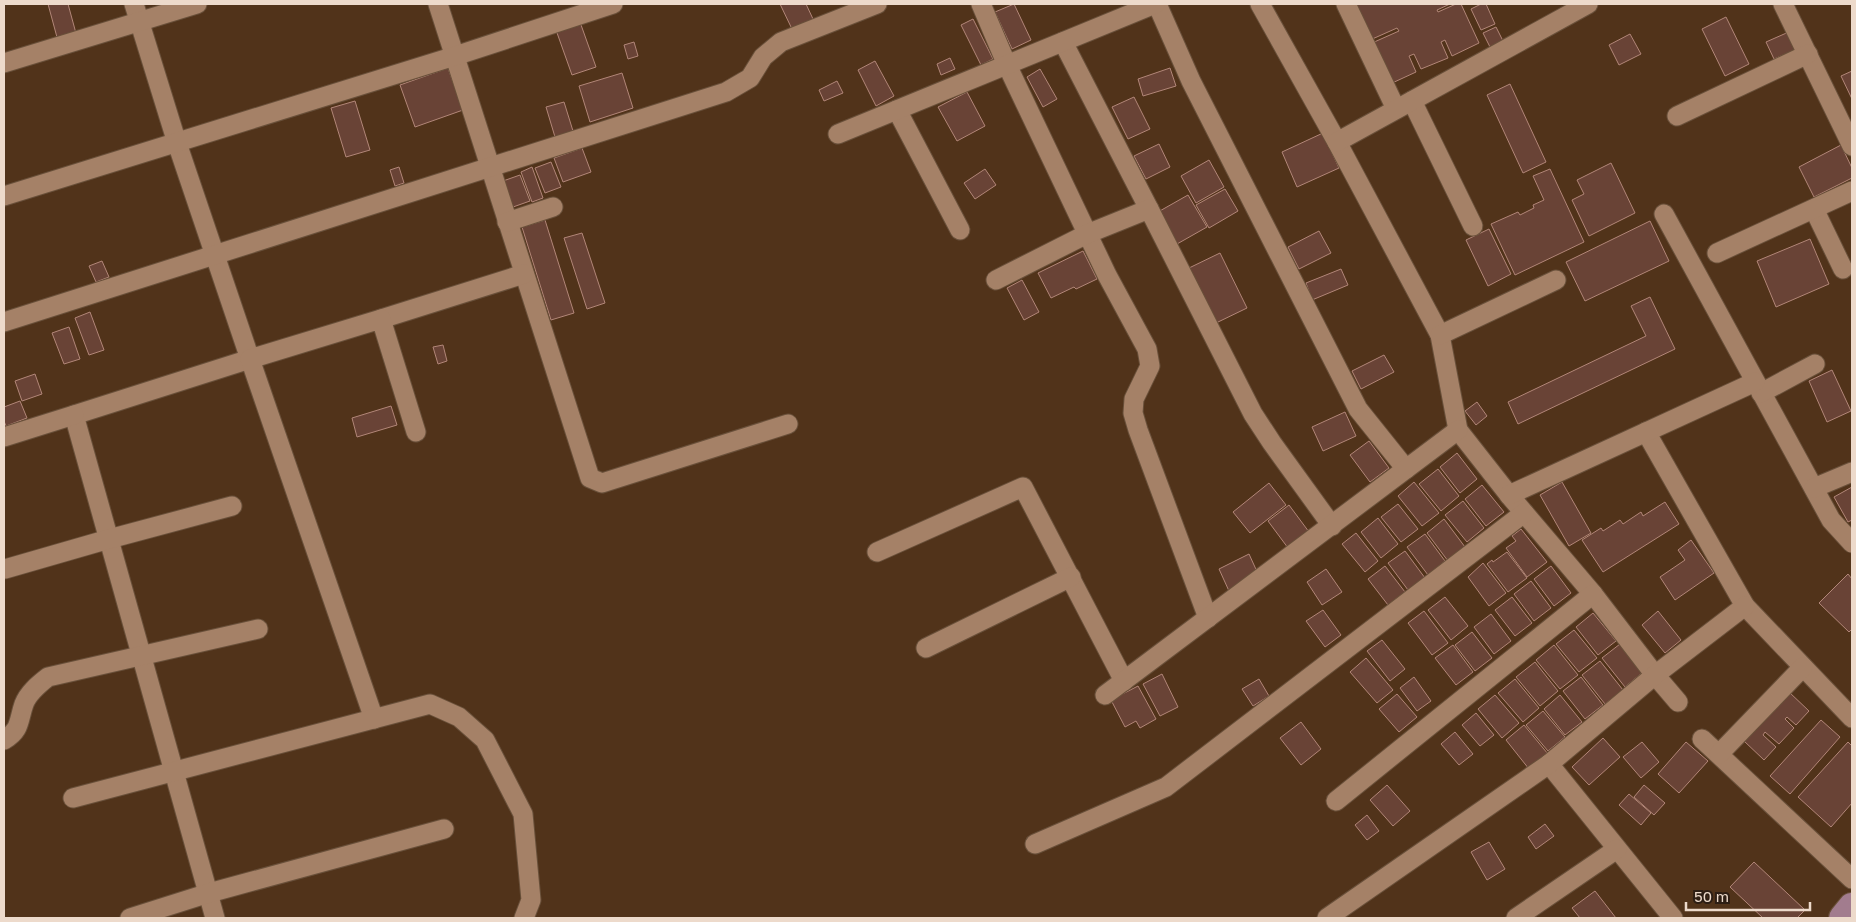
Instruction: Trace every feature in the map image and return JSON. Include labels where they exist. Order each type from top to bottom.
[{"type":"street","points":[[4,63],[136,13],[197,4]]},
{"type":"street","points":[[438,4],[590,478],[602,483],[788,424]]},
{"type":"street","points":[[4,196],[455,56],[614,4]]},
{"type":"street","points":[[4,322],[726,92],[750,78],[763,57],[781,42],[877,4]]},
{"type":"street","points":[[981,4],[1007,65],[1087,234],[1147,349],[1150,366],[1134,399],[1133,413],[1208,618]]},
{"type":"street","points":[[838,134],[1156,4],[1191,81],[1358,409],[1406,469]]},
{"type":"street","points":[[1260,4],[1338,142],[1440,336],[1458,430],[1509,495],[1593,594],[1678,702]]},
{"type":"street","points":[[1346,4],[1473,226]]},
{"type":"street","points":[[1338,142],[1588,4]]},
{"type":"street","points":[[1783,4],[1852,146]]},
{"type":"street","points":[[136,13],[177,143],[374,719]]},
{"type":"street","points":[[1063,42],[1253,414],[1332,526]]},
{"type":"street","points":[[1677,116],[1808,54]]},
{"type":"street","points":[[897,110],[960,230]]},
{"type":"street","points":[[1717,253],[1852,191]]},
{"type":"street","points":[[507,222],[553,207]]},
{"type":"street","points":[[996,280],[1087,234],[1149,209]]},
{"type":"street","points":[[1814,209],[1844,269]]},
{"type":"street","points":[[1664,214],[1831,520],[1852,543]]},
{"type":"street","points":[[4,437],[524,274]]},
{"type":"street","points":[[1440,336],[1556,280]]},
{"type":"street","points":[[380,320],[416,432]]},
{"type":"street","points":[[1509,495],[1646,432],[1815,364]]},
{"type":"street","points":[[74,415],[216,918]]},
{"type":"street","points":[[1105,695],[1458,430]]},
{"type":"street","points":[[1646,432],[1745,606],[1852,718]]},
{"type":"street","points":[[1814,488],[1852,472]]},
{"type":"street","points":[[877,552],[1024,487],[1124,681]]},
{"type":"street","points":[[5,569],[232,506]]},
{"type":"street","points":[[1035,844],[1166,787],[1524,513]]},
{"type":"street","points":[[926,648],[1071,577]]},
{"type":"street","points":[[1336,802],[1593,594]]},
{"type":"street","points":[[1327,918],[1549,764],[1655,675],[1745,606]]},
{"type":"street","points":[[4,740],[13,735],[19,724],[24,702],[36,687],[48,677],[258,630]]},
{"type":"street","points":[[1719,754],[1803,667]]},
{"type":"street","points":[[73,798],[430,704],[459,717],[485,740],[523,814],[531,900],[524,918]]},
{"type":"street","points":[[1702,739],[1852,879]]},
{"type":"street","points":[[1549,764],[1673,918]]},
{"type":"street","points":[[130,918],[209,893],[444,829]]},
{"type":"street","points":[[1516,918],[1617,849]]},
{"type":"building","points":[[48,4],[68,4],[77,37],[58,41]]},
{"type":"building","points":[[780,4],[806,4],[813,19],[792,29]]},
{"type":"building","points":[[1014,4],[1031,40],[1012,49],[995,12]]},
{"type":"building","points":[[1354,4],[1450,4],[1437,10],[1438,12],[1456,4],[1461,4],[1479,43],[1452,56],[1445,40],[1441,42],[1448,58],[1421,69],[1414,54],[1409,56],[1416,72],[1390,84],[1372,43],[1399,31],[1397,28],[1370,40]]},
{"type":"building","points":[[1481,4],[1486,4],[1495,24],[1481,30],[1471,9]]},
{"type":"building","points":[[1726,17],[1749,64],[1725,76],[1702,29]]},
{"type":"building","points":[[973,19],[993,59],[981,65],[961,25]]},
{"type":"building","points":[[580,22],[596,67],[572,75],[556,30]]},
{"type":"building","points":[[1496,27],[1505,45],[1492,51],[1483,33]]},
{"type":"building","points":[[1791,31],[1798,49],[1774,59],[1766,42]]},
{"type":"building","points":[[1630,34],[1641,54],[1619,65],[1609,45]]},
{"type":"building","points":[[634,42],[638,56],[628,59],[624,45]]},
{"type":"building","points":[[950,58],[955,69],[941,75],[937,64]]},
{"type":"building","points":[[875,61],[894,96],[876,106],[858,70]]},
{"type":"building","points":[[448,68],[463,110],[415,127],[400,85]]},
{"type":"building","points":[[1170,68],[1176,86],[1143,96],[1138,79]]},
{"type":"building","points":[[1040,69],[1057,99],[1043,107],[1027,77]]},
{"type":"building","points":[[1852,71],[1852,99],[1841,76]]},
{"type":"building","points":[[622,73],[633,108],[590,122],[579,86]]},
{"type":"building","points":[[837,81],[843,93],[824,101],[819,90]]},
{"type":"building","points":[[1510,84],[1546,162],[1523,173],[1487,95]]},
{"type":"building","points":[[967,92],[985,126],[957,141],[938,107]]},
{"type":"building","points":[[1134,97],[1150,129],[1128,139],[1112,107]]},
{"type":"building","points":[[355,101],[370,150],[346,157],[331,108]]},
{"type":"building","points":[[564,102],[573,131],[555,137],[546,107]]},
{"type":"building","points":[[1323,133],[1339,168],[1297,187],[1282,152]]},
{"type":"building","points":[[1159,144],[1170,167],[1146,179],[1134,156]]},
{"type":"building","points":[[1841,145],[1852,168],[1852,178],[1814,197],[1799,167]]},
{"type":"building","points":[[582,148],[591,172],[563,182],[554,158]]},
{"type":"building","points":[[1209,160],[1224,187],[1196,203],[1181,176]]},
{"type":"building","points":[[551,162],[561,187],[545,193],[535,168]]},
{"type":"building","points":[[1611,163],[1635,213],[1589,236],[1572,200],[1584,194],[1577,180]]},
{"type":"building","points":[[399,167],[404,183],[395,186],[390,170]]},
{"type":"building","points":[[532,167],[543,198],[532,202],[521,172]]},
{"type":"building","points":[[985,169],[996,185],[975,199],[964,183]]},
{"type":"building","points":[[1550,169],[1584,242],[1515,275],[1491,224],[1518,212],[1520,215],[1534,208],[1533,205],[1544,200],[1533,176]]},
{"type":"building","points":[[520,175],[530,201],[513,207],[503,181]]},
{"type":"building","points":[[1225,189],[1238,211],[1209,228],[1196,205]]},
{"type":"building","points":[[1188,195],[1207,227],[1177,244],[1158,212]]},
{"type":"building","points":[[545,220],[574,313],[551,320],[522,227]]},
{"type":"building","points":[[1650,221],[1669,261],[1585,301],[1566,262]]},
{"type":"building","points":[[1489,229],[1511,274],[1488,286],[1466,240]]},
{"type":"building","points":[[1319,231],[1331,253],[1299,269],[1288,247]]},
{"type":"building","points":[[582,233],[605,303],[587,309],[564,238]]},
{"type":"building","points":[[1810,239],[1829,284],[1776,307],[1757,261]]},
{"type":"building","points":[[1083,251],[1097,279],[1051,298],[1038,273]]},
{"type":"building","points":[[1220,253],[1247,308],[1216,323],[1189,268]]},
{"type":"building","points":[[102,261],[109,277],[96,282],[89,266]]},
{"type":"building","points":[[1341,269],[1348,285],[1312,300],[1306,283]]},
{"type":"building","points":[[1022,280],[1039,312],[1024,320],[1007,288]]},
{"type":"building","points":[[1650,297],[1675,349],[1518,424],[1508,402],[1646,336],[1631,306]]},
{"type":"building","points":[[90,312],[104,350],[89,355],[75,318]]},
{"type":"building","points":[[69,327],[80,359],[64,364],[52,333]]},
{"type":"building","points":[[443,345],[447,361],[438,364],[433,347]]},
{"type":"building","points":[[1384,355],[1394,372],[1361,389],[1352,371]]},
{"type":"building","points":[[1832,370],[1851,411],[1827,422],[1809,381]]},
{"type":"building","points":[[35,374],[42,394],[22,401],[15,381]]},
{"type":"building","points":[[20,401],[27,418],[6,426],[4,407]]},
{"type":"building","points":[[1477,402],[1487,416],[1476,425],[1465,411]]},
{"type":"building","points":[[391,406],[397,425],[357,437],[352,418]]},
{"type":"building","points":[[1345,412],[1356,436],[1323,451],[1312,427]]},
{"type":"building","points":[[1369,441],[1389,468],[1370,482],[1350,455]]},
{"type":"building","points":[[1457,453],[1477,479],[1460,493],[1440,467]]},
{"type":"building","points":[[1438,469],[1459,496],[1441,511],[1419,484]]},
{"type":"building","points":[[1414,482],[1439,513],[1422,526],[1398,496]]},
{"type":"building","points":[[1562,482],[1591,533],[1569,546],[1540,495]]},
{"type":"building","points":[[1269,483],[1286,505],[1250,533],[1233,512]]},
{"type":"building","points":[[1482,485],[1504,512],[1486,526],[1465,499]]},
{"type":"building","points":[[1852,487],[1852,520],[1848,522],[1834,497]]},
{"type":"building","points":[[1463,501],[1484,528],[1467,542],[1445,515]]},
{"type":"building","points":[[1665,502],[1679,524],[1603,572],[1582,540],[1601,528],[1603,531],[1620,520],[1623,524],[1641,512],[1643,516]]},
{"type":"building","points":[[1398,504],[1418,529],[1401,542],[1381,517]]},
{"type":"building","points":[[1289,505],[1312,536],[1291,552],[1268,521]]},
{"type":"building","points":[[1378,518],[1398,544],[1381,558],[1361,532]]},
{"type":"building","points":[[1444,519],[1465,547],[1448,561],[1427,533]]},
{"type":"building","points":[[1521,529],[1547,562],[1527,577],[1506,548],[1516,541],[1512,536]]},
{"type":"building","points":[[1356,533],[1378,561],[1365,572],[1342,544]]},
{"type":"building","points":[[1425,534],[1445,561],[1428,575],[1407,547]]},
{"type":"building","points":[[1691,540],[1714,573],[1675,600],[1660,577],[1685,560],[1678,550]]},
{"type":"building","points":[[1405,551],[1425,578],[1408,590],[1388,563]]},
{"type":"building","points":[[1507,552],[1527,578],[1508,592],[1487,564]]},
{"type":"building","points":[[1249,554],[1259,576],[1229,591],[1219,569]]},
{"type":"building","points":[[1483,563],[1506,593],[1489,606],[1468,577]]},
{"type":"building","points":[[1385,566],[1405,592],[1388,605],[1368,579]]},
{"type":"building","points":[[1551,566],[1571,593],[1554,606],[1534,579]]},
{"type":"building","points":[[1326,569],[1342,592],[1322,605],[1307,582]]},
{"type":"building","points":[[1848,574],[1852,579],[1852,629],[1849,632],[1819,603]]},
{"type":"building","points":[[1531,581],[1551,608],[1534,621],[1514,594]]},
{"type":"building","points":[[1445,597],[1468,626],[1451,640],[1428,610]]},
{"type":"building","points":[[1512,597],[1532,623],[1515,636],[1495,610]]},
{"type":"building","points":[[1323,610],[1341,635],[1325,647],[1306,621]]},
{"type":"building","points":[[1424,611],[1448,643],[1432,655],[1408,623]]},
{"type":"building","points":[[1658,611],[1681,640],[1665,653],[1642,625]]},
{"type":"building","points":[[1593,613],[1616,641],[1598,655],[1576,627]]},
{"type":"building","points":[[1491,614],[1511,641],[1494,654],[1474,627]]},
{"type":"building","points":[[1574,630],[1597,658],[1579,672],[1556,644]]},
{"type":"building","points":[[1472,632],[1492,658],[1475,671],[1455,645]]},
{"type":"building","points":[[1382,640],[1405,669],[1390,681],[1367,651]]},
{"type":"building","points":[[1620,644],[1643,672],[1625,687],[1602,658]]},
{"type":"building","points":[[1453,645],[1473,672],[1456,685],[1435,658]]},
{"type":"building","points":[[1554,645],[1578,675],[1560,689],[1536,660]]},
{"type":"building","points":[[1366,658],[1393,690],[1377,703],[1350,672]]},
{"type":"building","points":[[1600,661],[1623,690],[1605,704],[1582,675]]},
{"type":"building","points":[[1535,662],[1558,691],[1540,706],[1516,677]]},
{"type":"building","points":[[1162,674],[1178,707],[1160,716],[1143,684]]},
{"type":"building","points":[[1414,677],[1431,701],[1417,711],[1400,688]]},
{"type":"building","points":[[1581,677],[1603,705],[1585,719],[1563,691]]},
{"type":"building","points":[[1259,679],[1269,696],[1253,706],[1242,689]]},
{"type":"building","points":[[1515,679],[1539,708],[1523,722],[1498,693]]},
{"type":"building","points":[[1138,686],[1156,719],[1140,728],[1136,721],[1125,727],[1111,700]]},
{"type":"building","points":[[1789,692],[1809,711],[1796,725],[1787,717],[1785,719],[1794,728],[1779,744],[1765,732],[1763,735],[1776,747],[1764,760],[1744,741]]},
{"type":"building","points":[[1397,694],[1417,717],[1399,732],[1379,709]]},
{"type":"building","points":[[1495,695],[1519,723],[1502,738],[1478,709]]},
{"type":"building","points":[[1560,695],[1582,722],[1565,735],[1544,709]]},
{"type":"building","points":[[1543,711],[1565,737],[1548,751],[1526,725]]},
{"type":"building","points":[[1476,713],[1494,735],[1480,746],[1462,725]]},
{"type":"building","points":[[1821,720],[1840,737],[1790,794],[1770,776]]},
{"type":"building","points":[[1301,722],[1321,749],[1301,765],[1280,738]]},
{"type":"building","points":[[1524,725],[1548,754],[1529,769],[1506,740]]},
{"type":"building","points":[[1455,732],[1473,754],[1459,765],[1441,744]]},
{"type":"building","points":[[1603,738],[1620,757],[1589,785],[1572,767]]},
{"type":"building","points":[[1642,742],[1659,762],[1641,778],[1623,757]]},
{"type":"building","points":[[1686,742],[1708,761],[1679,793],[1658,774]]},
{"type":"building","points":[[1848,742],[1852,746],[1852,803],[1831,827],[1798,797]]},
{"type":"building","points":[[1387,785],[1410,811],[1393,826],[1370,800]]},
{"type":"building","points":[[1644,785],[1665,803],[1654,815],[1634,797]]},
{"type":"building","points":[[1629,794],[1651,813],[1641,825],[1619,805]]},
{"type":"building","points":[[1367,815],[1379,831],[1367,840],[1355,825]]},
{"type":"building","points":[[1545,824],[1554,836],[1536,849],[1528,837]]},
{"type":"building","points":[[1489,842],[1505,869],[1487,880],[1471,852]]},
{"type":"building","points":[[1754,862],[1805,910],[1797,918],[1763,918],[1730,887]]},
{"type":"building","points":[[1595,891],[1616,918],[1580,918],[1572,908]]}]
